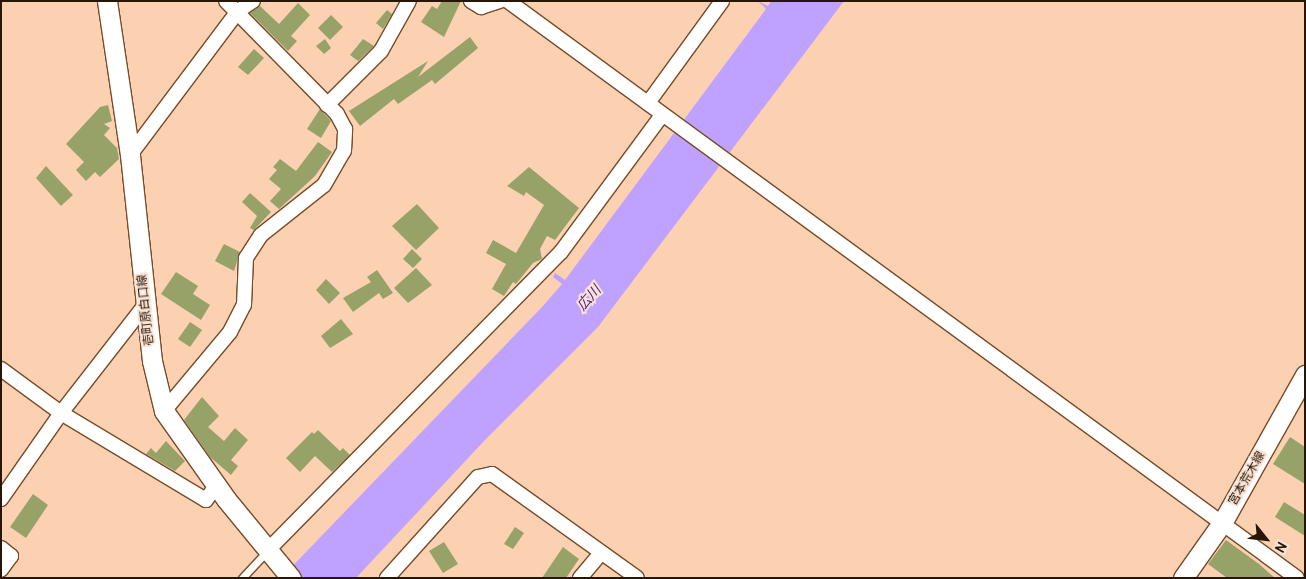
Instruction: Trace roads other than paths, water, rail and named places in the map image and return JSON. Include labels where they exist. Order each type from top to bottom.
[{"type":"main road","name":"壱町原白口線","points":[[107,1],[130,155],[152,361],[164,411],[216,484],[290,578]]},
{"type":"main road","name":"宮本荒木線","points":[[1183,578],[1222,523],[1305,375]]},
{"type":"street","points":[[164,411],[230,332],[244,305],[246,258],[261,235],[324,185],[337,169],[344,150],[345,129],[328,105],[238,11],[226,1]]},
{"type":"street","points":[[130,155],[238,11],[253,1]]},
{"type":"street","points":[[328,105],[381,51],[410,1]]},
{"type":"street","points":[[471,1],[481,7],[500,1]]},
{"type":"street","points":[[508,1],[648,103],[666,119],[1297,578]]},
{"type":"street","points":[[648,103],[722,1]]},
{"type":"street","points":[[273,556],[562,252],[666,119]]},
{"type":"street","points":[[1,499],[61,413],[146,304]]},
{"type":"street","points":[[1,369],[61,413],[206,500],[216,484]]},
{"type":"street","points":[[387,578],[478,477],[492,474],[637,578]]},
{"type":"street","points":[[1,548],[11,556],[1,570]]},
{"type":"street","points":[[580,578],[601,553]]},
{"type":"lane","points":[[242,578],[273,556]]},
{"type":"water","name":"広川","points":[[758,1],[768,6],[771,1],[844,1],[598,327],[484,441],[356,578],[281,578],[562,284],[553,277],[555,273],[565,280],[766,9]]}]
